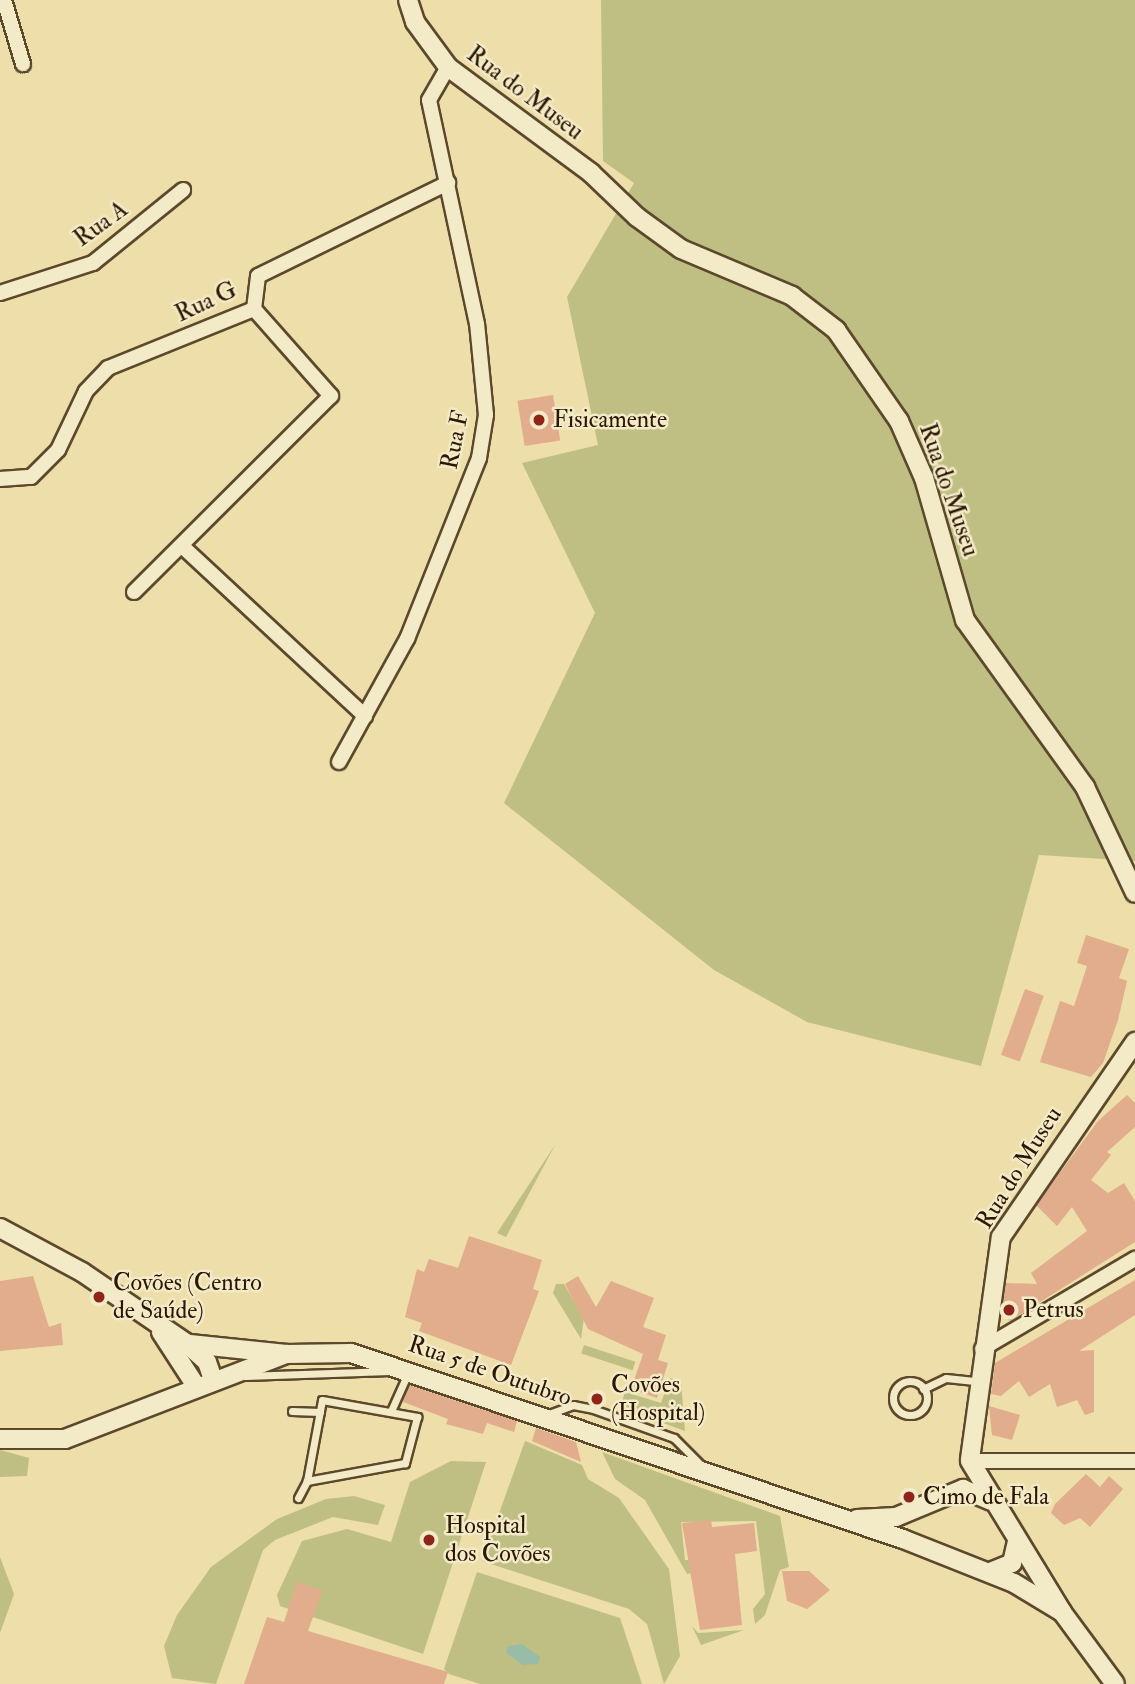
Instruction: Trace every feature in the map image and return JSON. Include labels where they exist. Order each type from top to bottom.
[{"type":"street","points":[[4,0],[23,64]]},
{"type":"street","name":"Rua do Museu","points":[[408,0],[415,22],[448,67],[681,249],[792,296],[836,330],[899,421],[924,478],[965,620],[1085,787],[1135,893]]},
{"type":"street","name":"Rua F","points":[[340,762],[407,639],[479,458],[486,415],[477,324],[429,100],[448,67]]},
{"type":"street","name":"Rua G","points":[[0,479],[31,477],[58,450],[86,391],[108,368],[254,309],[258,276],[448,183]]},
{"type":"street","name":"Rua A","points":[[0,293],[93,263],[183,190]]},
{"type":"street","points":[[134,592],[331,396],[254,309]]},
{"type":"street","points":[[182,546],[365,716]]},
{"type":"street","name":"Rua do Museu","points":[[970,1460],[977,1381],[1000,1237],[1135,1042]]},
{"type":"street","points":[[0,1228],[90,1277],[159,1329],[210,1380]]},
{"type":"street","points":[[982,1349],[1135,1259]]},
{"type":"street","points":[[159,1329],[186,1343],[207,1362],[210,1380]]},
{"type":"street","points":[[186,1343],[287,1354]]},
{"type":"street","name":"Rua 5 de Outubro","points":[[0,1439],[65,1439],[210,1380],[287,1354],[351,1353],[409,1369],[546,1415],[920,1546]]},
{"type":"street","points":[[970,1460],[1135,1461]]},
{"type":"street","points":[[948,1493],[970,1460]]},
{"type":"street","points":[[970,1460],[992,1502],[1062,1612],[1115,1684]]},
{"type":"street","points":[[992,1502],[969,1489],[948,1493],[921,1509],[920,1546],[990,1572],[1062,1612]]},
{"type":"street","name":"Rua 5 de Outubro","points":[[843,1518],[896,1517],[921,1509]]},
{"type":"street","points":[[990,1572],[1012,1563],[1017,1541]]},
{"type":"lane","points":[[210,1380],[409,1369],[391,1411]]},
{"type":"lane","points":[[923,1389],[946,1378],[977,1381]]},
{"type":"lane","points":[[913,1382],[923,1389],[926,1401],[918,1413],[896,1408],[899,1385],[913,1382]]},
{"type":"lane","points":[[298,1498],[307,1481],[322,1400],[334,1398],[416,1417],[405,1463],[307,1481]]},
{"type":"lane","points":[[292,1411],[320,1412]]},
{"type":"shaded area","points":[[601,0],[1135,0],[1135,861],[1039,855],[981,1066],[807,1022],[714,970],[504,803],[595,613],[522,463],[598,445],[567,297],[634,183],[603,161]]},
{"type":"shaded area","points":[[555,1145],[506,1237],[497,1233]]},
{"type":"shaded area","points":[[556,1284],[564,1284],[584,1318],[581,1339],[553,1293]]},
{"type":"shaded area","points":[[584,1345],[635,1362],[633,1370],[581,1354]]},
{"type":"shaded area","points":[[670,1378],[681,1381],[685,1431],[620,1407],[625,1392],[661,1403]]},
{"type":"shaded area","points":[[525,1441],[582,1465],[588,1479],[619,1498],[669,1569],[680,1656],[664,1684],[647,1624],[629,1609],[482,1561]]},
{"type":"shaded area","points":[[0,1450],[29,1458],[27,1476],[0,1477]]},
{"type":"shaded area","points":[[602,1452],[780,1516],[789,1567],[780,1570],[765,1615],[755,1624],[753,1609],[765,1594],[756,1521],[681,1522],[685,1560],[691,1560],[692,1573],[687,1574],[645,1500],[615,1479]]},
{"type":"shaded area","points":[[451,1461],[486,1462],[423,1654],[280,1606],[277,1595],[302,1541],[347,1529],[391,1542],[410,1482]]},
{"type":"shaded area","points":[[354,1496],[385,1505],[378,1525],[333,1517],[275,1540],[263,1550],[216,1684],[172,1678],[164,1646],[177,1615],[211,1567],[277,1519],[326,1499]]},
{"type":"shaded area","points":[[0,1557],[14,1594],[0,1633]]},
{"type":"shaded area","points":[[477,1572],[620,1618],[642,1684],[480,1684],[449,1674],[444,1669]]},
{"type":"shaded area","points":[[692,1626],[698,1633],[744,1630],[701,1645]]},
{"type":"shaded area","points":[[522,1644],[540,1657],[538,1664],[523,1665],[506,1653],[508,1646]]},
{"type":"building","name":"Fisicamente","points":[[553,395],[560,440],[525,446],[517,401]]},
{"type":"building","points":[[1086,935],[1129,949],[1119,978],[1127,981],[1118,1020],[1103,1063],[1091,1077],[1040,1062],[1060,1001],[1074,1006],[1087,966],[1077,963]]},
{"type":"building","points":[[1025,989],[1044,996],[1020,1062],[1001,1055]]},
{"type":"building","points":[[1127,1095],[1135,1103],[1135,1127],[1107,1152],[1111,1155],[1091,1180],[1108,1193],[1124,1183],[1135,1201],[1135,1242],[1010,1321],[1001,1316],[1006,1283],[1037,1284],[1031,1273],[1087,1231],[1072,1207],[1057,1226],[1036,1205],[1098,1121]]},
{"type":"building","points":[[469,1236],[542,1260],[533,1289],[539,1291],[511,1365],[419,1331],[422,1323],[405,1317],[417,1269],[424,1272],[429,1259],[458,1268]]},
{"type":"building","points":[[33,1276],[49,1327],[61,1323],[63,1345],[0,1351],[0,1281]]},
{"type":"building","points":[[578,1276],[596,1307],[611,1281],[654,1298],[643,1327],[666,1335],[658,1360],[668,1363],[657,1398],[631,1389],[643,1354],[588,1329],[565,1284]]},
{"type":"building","points":[[1135,1280],[1135,1315],[1079,1351],[1094,1350],[1094,1412],[1085,1415],[1077,1400],[1057,1407],[1050,1384],[1029,1397],[1019,1381],[1001,1396],[991,1394],[995,1363]]},
{"type":"building","points":[[409,1385],[517,1421],[514,1432],[487,1423],[483,1434],[446,1424],[448,1419],[403,1402]]},
{"type":"building","points":[[989,1406],[1020,1415],[1012,1440],[992,1435]]},
{"type":"building","points":[[536,1428],[576,1442],[581,1462],[532,1441]]},
{"type":"building","points":[[1086,1474],[1100,1487],[1109,1476],[1123,1489],[1090,1527],[1080,1518],[1064,1525],[1051,1513],[1055,1504]]},
{"type":"building","points":[[711,1520],[712,1527],[754,1523],[757,1551],[735,1554],[742,1625],[700,1630],[682,1523]]},
{"type":"building","points":[[782,1571],[809,1571],[830,1590],[807,1609],[787,1601]]},
{"type":"building","points":[[297,1582],[322,1591],[308,1631],[448,1672],[444,1684],[244,1684],[267,1617],[284,1622]]},
{"type":"place","name":"Fisicamente","points":[[539,420]]},
{"type":"place","name":"Covões (Centro de Saúde)","points":[[99,1297]]},
{"type":"place","name":"Petrus","points":[[1009,1310]]},
{"type":"place","name":"Covões (Hospital)","points":[[597,1399]]},
{"type":"place","name":"Cimo de Fala","points":[[909,1497]]},
{"type":"place","name":"Hospital dos Covões","points":[[429,1540]]}]
